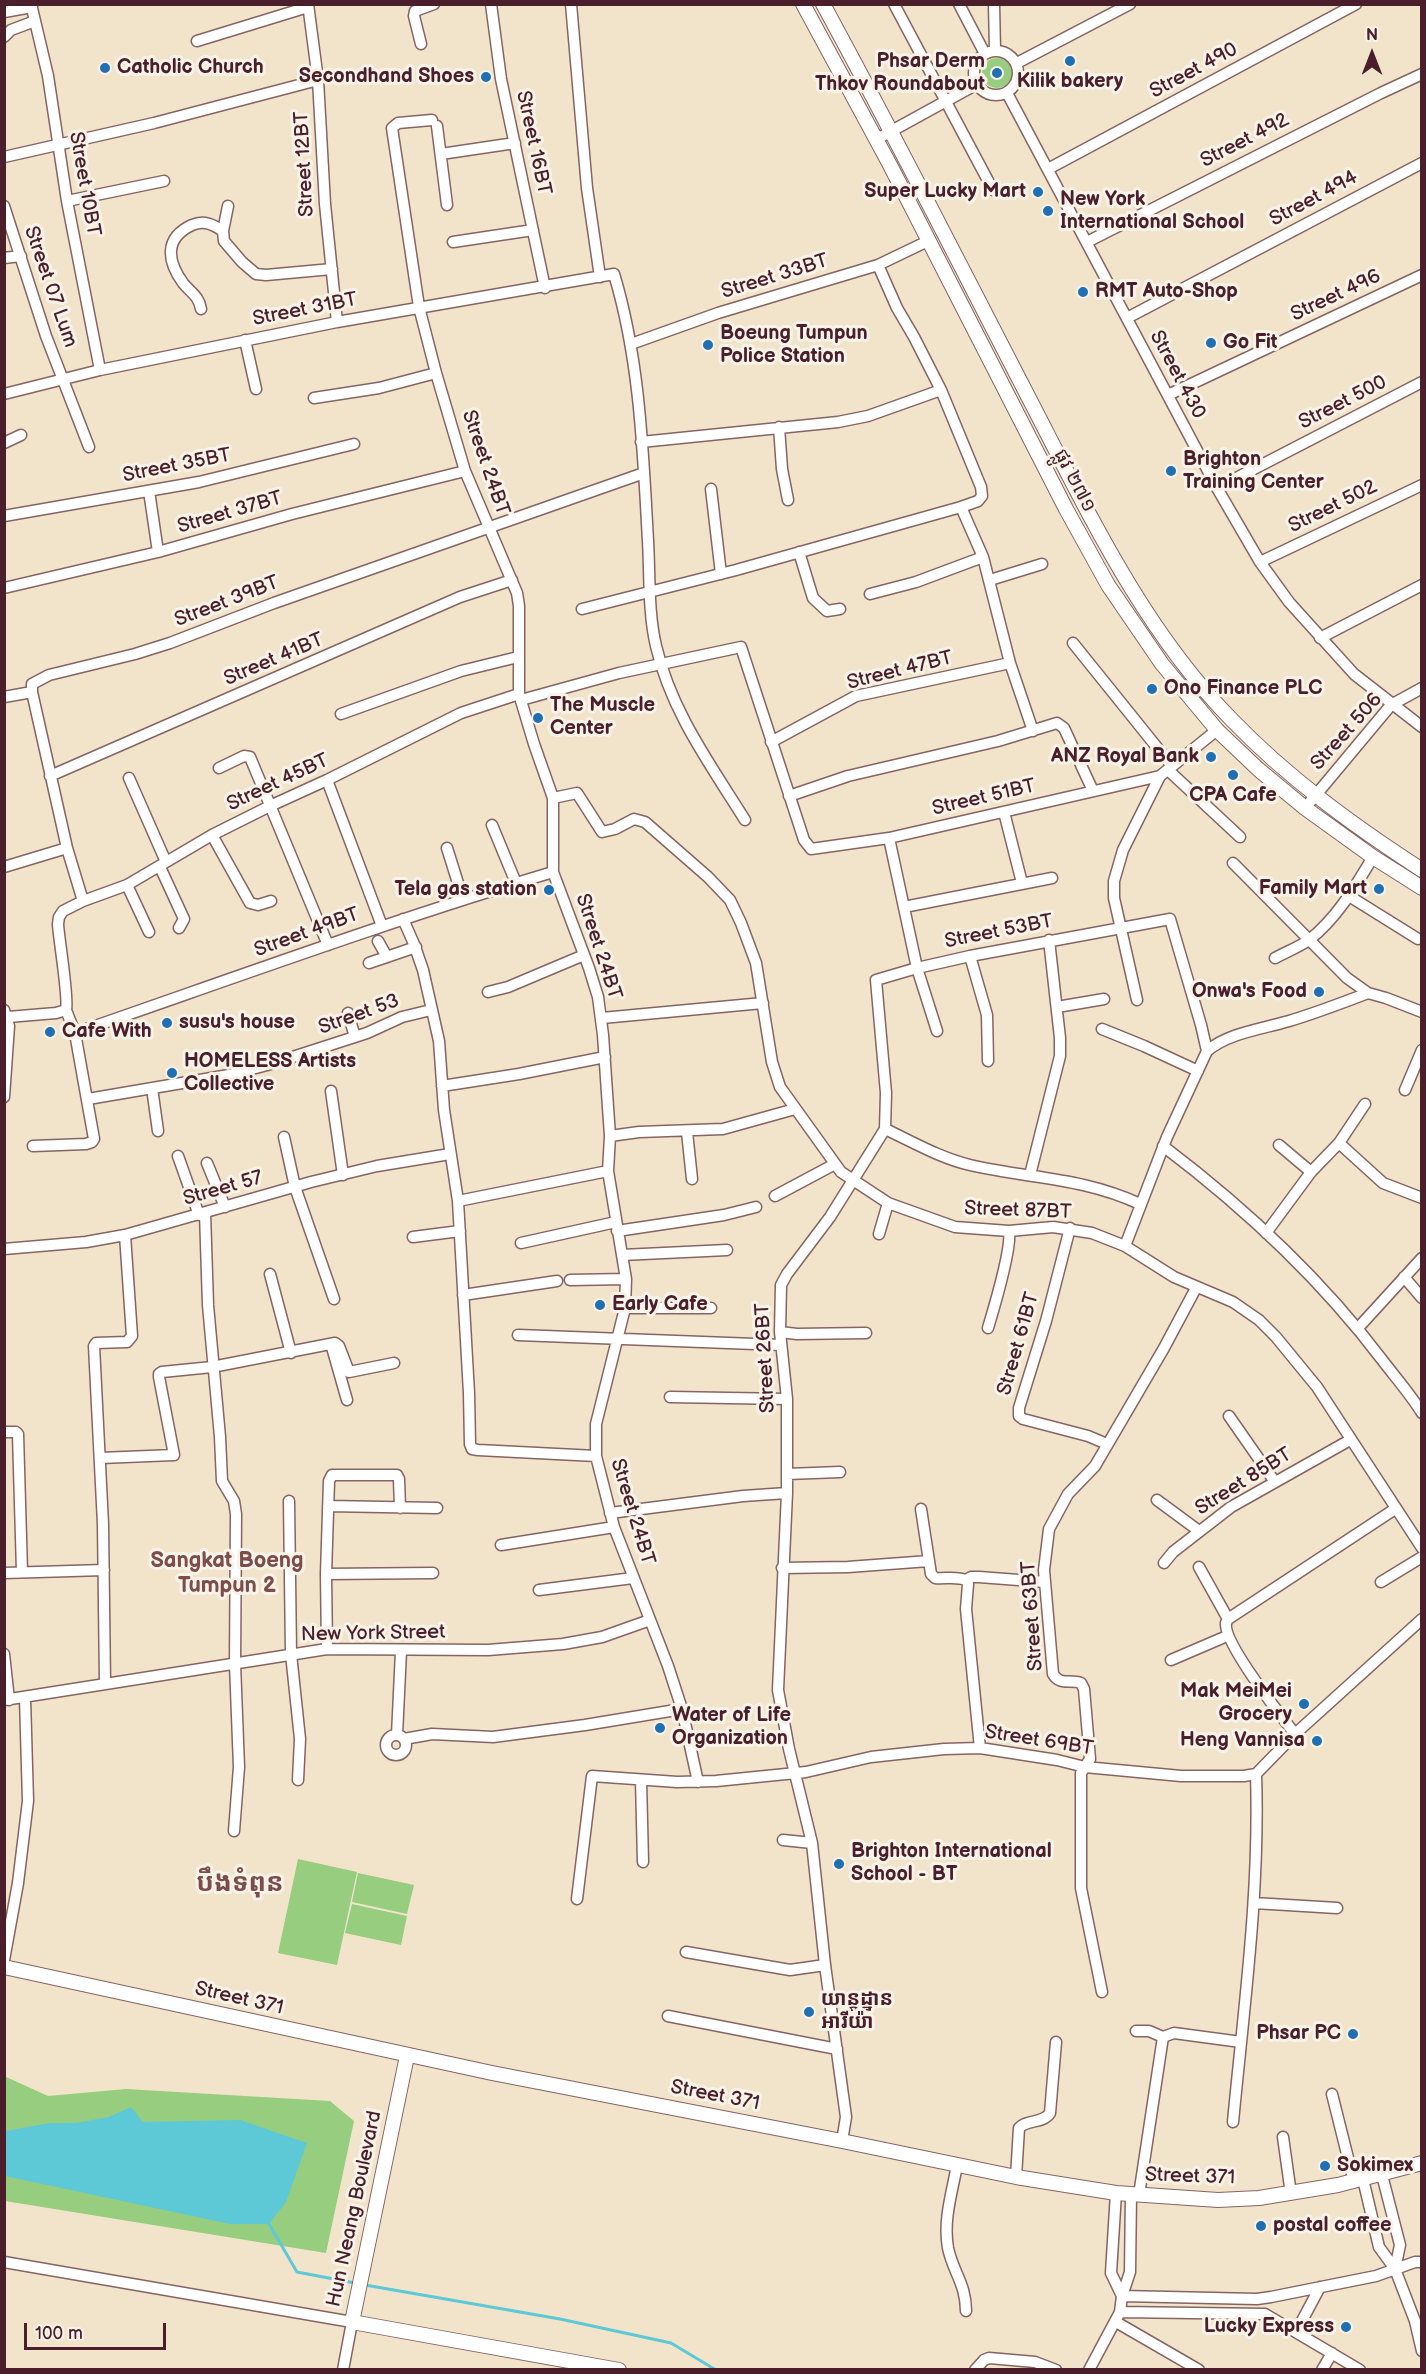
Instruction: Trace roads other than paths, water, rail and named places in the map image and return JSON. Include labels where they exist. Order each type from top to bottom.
[{"type":"main road","name":"ផ្លូវ ២៧១","points":[[803,4],[876,139],[1066,509],[1108,585],[1162,664],[1217,730],[1258,769],[1305,808],[1373,857],[1422,888]]},
{"type":"main road","name":"ផ្លូវ ២៧១","points":[[823,4],[892,131],[1123,576],[1175,653],[1231,720],[1316,795],[1422,870]]},
{"type":"main road","name":"Street 371","points":[[4,1967],[406,2056],[1016,2177],[1116,2193],[1218,2200],[1259,2198],[1358,2181],[1422,2163]]},
{"type":"main road","name":"Hun Neang Boulevard","points":[[352,2322],[406,2056]]},
{"type":"main road","points":[[352,2322],[620,2370]]},
{"type":"street","points":[[420,44],[415,11],[434,4]]},
{"type":"street","name":"Street 16BT","points":[[491,4],[501,78],[545,288]]},
{"type":"street","points":[[571,4],[587,188],[600,277]]},
{"type":"street","points":[[894,4],[993,190]]},
{"type":"street","points":[[959,4],[990,52]]},
{"type":"street","points":[[990,52],[1008,53],[1017,63],[1018,80],[1007,93],[1000,95],[987,93],[977,84],[975,68],[990,52],[994,4]]},
{"type":"street","points":[[1017,63],[1130,4]]},
{"type":"street","name":"Street 490","points":[[1048,169],[1356,4]]},
{"type":"street","points":[[4,12],[32,6]]},
{"type":"street","name":"Street 10BT","points":[[32,6],[48,76],[68,201],[100,370]]},
{"type":"street","points":[[197,41],[308,6]]},
{"type":"street","name":"Street 12BT","points":[[308,6],[318,80],[325,204],[338,322]]},
{"type":"street","points":[[4,37],[11,30],[35,21]]},
{"type":"street","name":"Street 492","points":[[1087,242],[1422,74]]},
{"type":"street","points":[[4,156],[60,145],[318,80]]},
{"type":"street","points":[[876,139],[977,84]]},
{"type":"street","name":"Street 430","points":[[1007,93],[1217,488],[1260,562],[1289,602],[1354,674],[1422,727]]},
{"type":"street","name":"Street 24BT","points":[[441,154],[434,123],[398,123],[392,128],[419,307],[465,471],[512,580],[519,606],[520,697],[553,798],[553,872],[584,955],[602,1018],[610,1136],[608,1171],[626,1279],[625,1308],[596,1424],[596,1456],[614,1527],[682,1709],[698,1782]]},
{"type":"street","points":[[447,205],[441,154],[515,143]]},
{"type":"street","name":"Street 494","points":[[1127,318],[1422,163]]},
{"type":"street","points":[[68,201],[164,181]]},
{"type":"street","name":"Street 07 Lum","points":[[4,206],[46,336],[89,447]]},
{"type":"street","points":[[228,206],[223,231],[224,241],[256,274],[332,269]]},
{"type":"street","points":[[201,309],[196,294],[184,285],[175,270],[170,246],[173,238],[196,223],[206,222],[223,231]]},
{"type":"street","points":[[453,242],[533,230]]},
{"type":"street","name":"Street 33BT","points":[[632,344],[718,313],[878,265],[928,242]]},
{"type":"street","points":[[4,258],[21,256]]},
{"type":"street","points":[[582,609],[721,574],[978,501],[982,496],[981,487],[941,390],[897,308],[878,265]]},
{"type":"street","name":"Street 31BT","points":[[4,394],[100,370],[245,340],[419,307],[545,288],[614,274],[626,312],[632,344]]},
{"type":"street","name":"Street 496","points":[[1168,395],[1422,275]]},
{"type":"street","points":[[245,340],[256,389]]},
{"type":"street","points":[[632,344],[644,473],[654,636],[661,665],[692,737],[708,766],[745,820]]},
{"type":"street","points":[[314,398],[380,388],[436,373]]},
{"type":"street","name":"Street 500","points":[[1217,488],[1422,382]]},
{"type":"street","points":[[641,442],[838,422],[868,416],[941,390]]},
{"type":"street","points":[[779,427],[782,468],[788,500]]},
{"type":"street","points":[[4,443],[21,435]]},
{"type":"street","name":"Street 35BT","points":[[4,516],[199,482],[354,444]]},
{"type":"street","name":"Street 37BT","points":[[4,588],[158,552],[292,514],[465,471]]},
{"type":"street","name":"Street 39BT","points":[[32,692],[32,684],[36,680],[135,654],[644,473]]},
{"type":"street","name":"Street 502","points":[[1260,562],[1422,485]]},
{"type":"street","points":[[711,489],[721,574]]},
{"type":"street","points":[[148,491],[158,552]]},
{"type":"street","points":[[960,507],[983,557],[1010,663],[1034,731]]},
{"type":"street","points":[[799,552],[813,598],[827,611],[840,609]]},
{"type":"street","points":[[870,594],[916,582],[983,557]]},
{"type":"street","points":[[990,580],[1042,564]]},
{"type":"street","name":"Street 41BT","points":[[50,776],[460,597],[512,580]]},
{"type":"street","points":[[1320,638],[1422,585]]},
{"type":"street","points":[[1073,643],[1167,771],[1240,837]]},
{"type":"street","name":"Street 45BT","points":[[66,1010],[68,1002],[64,988],[59,918],[63,911],[127,885],[212,835],[461,713],[520,697],[741,647],[771,742]]},
{"type":"street","points":[[341,714],[461,671],[518,657]]},
{"type":"street","name":"Street 47BT","points":[[771,742],[856,696],[1010,663]]},
{"type":"street","name":"Street 506","points":[[1305,808],[1391,705],[1422,688]]},
{"type":"street","points":[[4,697],[32,692],[50,776],[83,901]]},
{"type":"street","points":[[771,742],[789,796],[848,776],[998,741],[1058,723],[1093,791]]},
{"type":"street","points":[[1137,1000],[1114,898],[1114,880],[1123,850],[1167,771],[1217,730]]},
{"type":"street","points":[[219,768],[244,756],[249,756],[328,945]]},
{"type":"street","name":"Street 51BT","points":[[789,796],[804,840],[808,847],[815,849],[889,838],[1093,791],[1167,771]]},
{"type":"street","points":[[129,778],[184,919],[179,928]]},
{"type":"street","points":[[327,780],[382,926]]},
{"type":"street","name":"Street 87BT","points":[[553,798],[578,793],[602,832],[615,829],[634,819],[645,822],[708,877],[730,900],[756,963],[772,1062],[780,1087],[835,1164],[853,1181],[888,1203],[955,1227],[1009,1231],[1053,1227],[1092,1233],[1125,1246],[1196,1288],[1233,1302],[1259,1320],[1317,1387],[1422,1548]]},
{"type":"street","points":[[1004,812],[1022,883]]},
{"type":"street","points":[[492,825],[516,883]]},
{"type":"street","points":[[212,835],[250,903],[258,905],[271,901]]},
{"type":"street","points":[[889,838],[917,968],[937,1031]]},
{"type":"street","points":[[4,867],[68,848]]},
{"type":"street","points":[[447,848],[463,898]]},
{"type":"street","points":[[1275,958],[1309,940],[1331,919],[1349,896],[1373,857]]},
{"type":"street","points":[[1233,863],[1347,978],[1368,993],[1422,1012]]},
{"type":"street","name":"Street 49BT","points":[[75,1033],[463,898],[553,872]]},
{"type":"street","points":[[904,907],[1052,878]]},
{"type":"street","points":[[127,885],[149,932]]},
{"type":"street","points":[[1349,896],[1418,939]]},
{"type":"street","points":[[403,919],[416,947],[423,970],[440,1041],[442,1086],[458,1201],[470,1444],[472,1449],[539,1455],[596,1456]]},
{"type":"street","name":"Street 53BT","points":[[885,1129],[886,1093],[876,980],[917,968],[1049,940],[1170,919],[1207,1051]]},
{"type":"street","points":[[1030,1175],[1060,1056],[1049,940]]},
{"type":"street","points":[[378,941],[387,957]]},
{"type":"street","points":[[369,963],[416,947]]},
{"type":"street","points":[[488,992],[504,988],[584,955]]},
{"type":"street","points":[[970,956],[987,1015],[988,1061]]},
{"type":"street","points":[[1125,1246],[1163,1146],[1207,1051],[1215,1044],[1235,1036],[1289,1021],[1368,993]]},
{"type":"street","points":[[1057,1007],[1104,999]]},
{"type":"street","points":[[602,1018],[763,1003]]},
{"type":"street","points":[[4,1097],[6,1013],[56,1013],[66,1010],[75,1033],[93,1126],[92,1142],[33,1146]]},
{"type":"street","name":"Street 53","points":[[88,1099],[240,1072],[355,1037],[402,1017],[431,1010]]},
{"type":"street","points":[[348,1013],[355,1037]]},
{"type":"street","points":[[1102,1029],[1198,1071]]},
{"type":"street","points":[[1406,1090],[1422,1050]]},
{"type":"street","points":[[442,1086],[605,1057]]},
{"type":"street","points":[[152,1088],[158,1131]]},
{"type":"street","points":[[331,1090],[343,1175]]},
{"type":"street","points":[[1266,1233],[1311,1172],[1339,1143],[1365,1104]]},
{"type":"street","points":[[610,1136],[639,1132],[723,1129],[795,1110]]},
{"type":"street","points":[[885,1129],[936,1154],[969,1165],[1092,1185],[1140,1204]]},
{"type":"street","name":"Street 26BT","points":[[842,2141],[846,2117],[825,1965],[812,1843],[789,1749],[778,1682],[787,1492],[787,1400],[780,1332],[781,1285],[853,1181],[885,1129]]},
{"type":"street","points":[[687,1132],[692,1179]]},
{"type":"street","points":[[284,1137],[295,1187],[334,1299]]},
{"type":"street","points":[[1339,1143],[1383,1183],[1422,1198]]},
{"type":"street","points":[[1279,1145],[1311,1172]]},
{"type":"street","points":[[1163,1146],[1218,1188],[1307,1272],[1358,1328],[1421,1410]]},
{"type":"street","name":"Street 57","points":[[4,1249],[86,1242],[125,1235],[343,1175],[450,1154]]},
{"type":"street","points":[[178,1156],[202,1214],[222,1482],[235,1507],[235,1664],[239,1767],[234,1831]]},
{"type":"street","points":[[207,1163],[225,1207]]},
{"type":"street","points":[[775,1196],[835,1164]]},
{"type":"street","points":[[458,1201],[608,1171]]},
{"type":"street","points":[[879,1234],[888,1203]]},
{"type":"street","points":[[522,1243],[617,1227],[724,1215],[756,1207]]},
{"type":"street","name":"Street 61BT","points":[[1070,1228],[1046,1321],[1018,1408],[1019,1416],[1088,1436],[1107,1444]]},
{"type":"street","points":[[412,1237],[460,1231]]},
{"type":"street","points":[[988,1328],[1007,1256],[1009,1231]]},
{"type":"street","points":[[105,1684],[104,1570],[94,1346],[96,1343],[127,1342],[132,1336],[125,1235]]},
{"type":"street","points":[[622,1255],[727,1250]]},
{"type":"street","points":[[1358,1328],[1422,1258]]},
{"type":"street","points":[[270,1274],[291,1353]]},
{"type":"street","points":[[1404,1278],[1422,1299]]},
{"type":"street","points":[[570,1280],[626,1279]]},
{"type":"street","points":[[463,1294],[557,1281]]},
{"type":"street","name":"Street 63BT","points":[[1102,1992],[1081,1888],[1081,1773],[1090,1758],[1084,1689],[1081,1683],[1057,1680],[1053,1674],[1049,1604],[1045,1582],[1049,1529],[1056,1512],[1068,1494],[1095,1467],[1196,1288]]},
{"type":"street","points":[[625,1308],[711,1308]]},
{"type":"street","points":[[780,1332],[797,1334],[866,1333]]},
{"type":"street","points":[[518,1335],[617,1341],[781,1345]]},
{"type":"street","points":[[100,1458],[174,1455],[159,1374],[212,1367],[335,1343],[339,1346],[349,1372],[394,1363]]},
{"type":"street","points":[[331,1344],[347,1400]]},
{"type":"street","points":[[670,1397],[787,1400]]},
{"type":"street","points":[[1229,1416],[1275,1482]]},
{"type":"street","points":[[4,1432],[18,1434],[22,1572]]},
{"type":"street","name":"Street 85BT","points":[[1164,1563],[1173,1552],[1231,1507],[1350,1440]]},
{"type":"street","points":[[787,1474],[840,1472]]},
{"type":"street","points":[[327,1649],[326,1574],[328,1506],[332,1476],[393,1474],[399,1479],[400,1508]]},
{"type":"street","points":[[610,1513],[787,1492]]},
{"type":"street","points":[[1157,1500],[1200,1531]]},
{"type":"street","points":[[289,1501],[291,1654],[300,1739],[298,1780]]},
{"type":"street","points":[[328,1506],[437,1508]]},
{"type":"street","points":[[921,1509],[929,1561],[935,1578],[966,1580],[979,1577],[1045,1582]]},
{"type":"street","points":[[1295,1734],[1253,1677],[1227,1636],[1225,1628],[1228,1619],[1395,1509]]},
{"type":"street","points":[[501,1545],[614,1527]]},
{"type":"street","points":[[1381,1582],[1422,1557]]},
{"type":"street","points":[[782,1568],[848,1567],[929,1561]]},
{"type":"street","points":[[1199,1567],[1228,1619]]},
{"type":"street","points":[[4,1573],[104,1570]]},
{"type":"street","points":[[326,1574],[433,1572]]},
{"type":"street","points":[[539,1590],[633,1578]]},
{"type":"street","points":[[966,1580],[968,1584],[966,1609],[980,1748]]},
{"type":"street","points":[[1233,2122],[1254,1903],[1256,1774],[1295,1734],[1422,1618]]},
{"type":"street","name":"New York Street","points":[[7,1700],[327,1649],[488,1650],[562,1644],[602,1637],[650,1620]]},
{"type":"street","points":[[1171,1660],[1227,1636]]},
{"type":"street","points":[[401,1651],[400,1737],[432,1734],[493,1737],[682,1709]]},
{"type":"street","points":[[4,1654],[7,1700]]},
{"type":"street","points":[[4,1960],[18,1883],[28,1801],[25,1698]]},
{"type":"street","name":"Street 69BT","points":[[578,1899],[592,1776],[698,1782],[796,1773],[871,1757],[944,1749],[980,1748],[1057,1760],[1085,1767],[1181,1776],[1256,1774]]},
{"type":"street","points":[[641,1780],[644,1862]]},
{"type":"street","points":[[783,1840],[812,1843]]},
{"type":"street","points":[[1254,1903],[1337,1908]]},
{"type":"street","points":[[686,1952],[790,1970],[825,1965]]},
{"type":"street","points":[[668,2016],[837,2049]]},
{"type":"street","points":[[1136,2031],[1149,2031],[1163,2037],[1174,2033],[1241,2042]]},
{"type":"street","points":[[1089,2370],[1118,2317],[1122,2295],[1130,2272],[1135,2195],[1163,2037]]},
{"type":"street","points":[[1016,2177],[1019,2128],[1022,2124],[1045,2119],[1050,2113],[1056,2042]]},
{"type":"street","points":[[1332,2094],[1378,2247],[1395,2269],[1418,2321],[1422,2351]]},
{"type":"street","points":[[1283,2137],[1290,2194]]},
{"type":"street","points":[[957,2165],[945,2227],[949,2251],[965,2291],[966,2311]]},
{"type":"street","points":[[1382,2175],[1400,2245],[1395,2269]]},
{"type":"street","points":[[1116,2193],[1111,2273],[1122,2295]]},
{"type":"street","points":[[4,2262],[352,2322]]},
{"type":"street","points":[[1122,2295],[1257,2299],[1376,2276],[1415,2262],[1422,2262]]},
{"type":"street","points":[[1296,2332],[1320,2287]]},
{"type":"street","points":[[1118,2317],[1265,2314],[1360,2370]]},
{"type":"street","points":[[1118,2317],[1199,2370]]},
{"type":"street","name":"Hun Neang Boulevard","points":[[343,2370],[352,2322]]},
{"type":"street","points":[[1322,2370],[1332,2353]]},
{"type":"street","points":[[975,2370],[989,2358],[1035,2362],[1056,2370]]},
{"type":"water","points":[[131,2107],[143,2122],[240,2120],[307,2143],[286,2202],[269,2224],[230,2224],[5,2176],[5,2131],[50,2123],[76,2123],[109,2117]]},
{"type":"waterway","points":[[269,2224],[297,2272],[355,2283]]},
{"type":"waterway","points":[[365,2285],[560,2319],[671,2343],[716,2370]]},
{"type":"place","name":"Kilik bakery","points":[[1070,61]]},
{"type":"place","name":"Catholic Church","points":[[105,68]]},
{"type":"place","name":"Phsar Derm Thkov Roundabout","points":[[997,73]]},
{"type":"place","name":"Secondhand Shoes","points":[[486,77]]},
{"type":"place","name":"Super Lucky Mart","points":[[1038,192]]},
{"type":"place","name":"New York International School","points":[[1048,211]]},
{"type":"place","name":"RMT Auto-Shop","points":[[1083,292]]},
{"type":"place","name":"Go Fit","points":[[1211,343]]},
{"type":"place","name":"Boeung Tumpun Police Station","points":[[708,345]]},
{"type":"place","name":"Brighton Training Center","points":[[1171,471]]},
{"type":"place","name":"Ono Finance PLC","points":[[1152,689]]},
{"type":"place","name":"The Muscle Center","points":[[538,718]]},
{"type":"place","name":"ANZ Royal Bank","points":[[1211,757]]},
{"type":"place","name":"CPA Cafe","points":[[1233,775]]},
{"type":"place","name":"Family Mart","points":[[1379,889]]},
{"type":"place","name":"Tela gas station","points":[[549,890]]},
{"type":"place","name":"Onwa's Food","points":[[1319,992]]},
{"type":"place","name":"susu's house","points":[[167,1023]]},
{"type":"place","name":"Cafe With","points":[[50,1032]]},
{"type":"place","name":"HOMELESS Artists Collective","points":[[172,1073]]},
{"type":"place","name":"Early Cafe","points":[[600,1305]]},
{"type":"place","name":"Mak MeiMei Grocery","points":[[1304,1704]]},
{"type":"place","name":"Water of Life Organization","points":[[660,1728]]},
{"type":"place","name":"Heng Vannisa","points":[[1317,1741]]},
{"type":"place","name":"Brighton International School - BT","points":[[839,1864]]},
{"type":"place","name":"យាន្ដដ្ឋាន អារីយ៉ា","points":[[809,2012]]},
{"type":"place","name":"Phsar PC","points":[[1353,2034]]},
{"type":"place","name":"Sokimex","points":[[1325,2166]]},
{"type":"place","name":"postal coffee","points":[[1261,2226]]},
{"type":"place","name":"Lucky Express","points":[[1346,2327]]},
{"type":"district","name":"Sangkat Boeng Tumpun 2","points":[[227,1574]]},
{"type":"district","name":"បឹងទំពុន","points":[[240,1884]]}]
